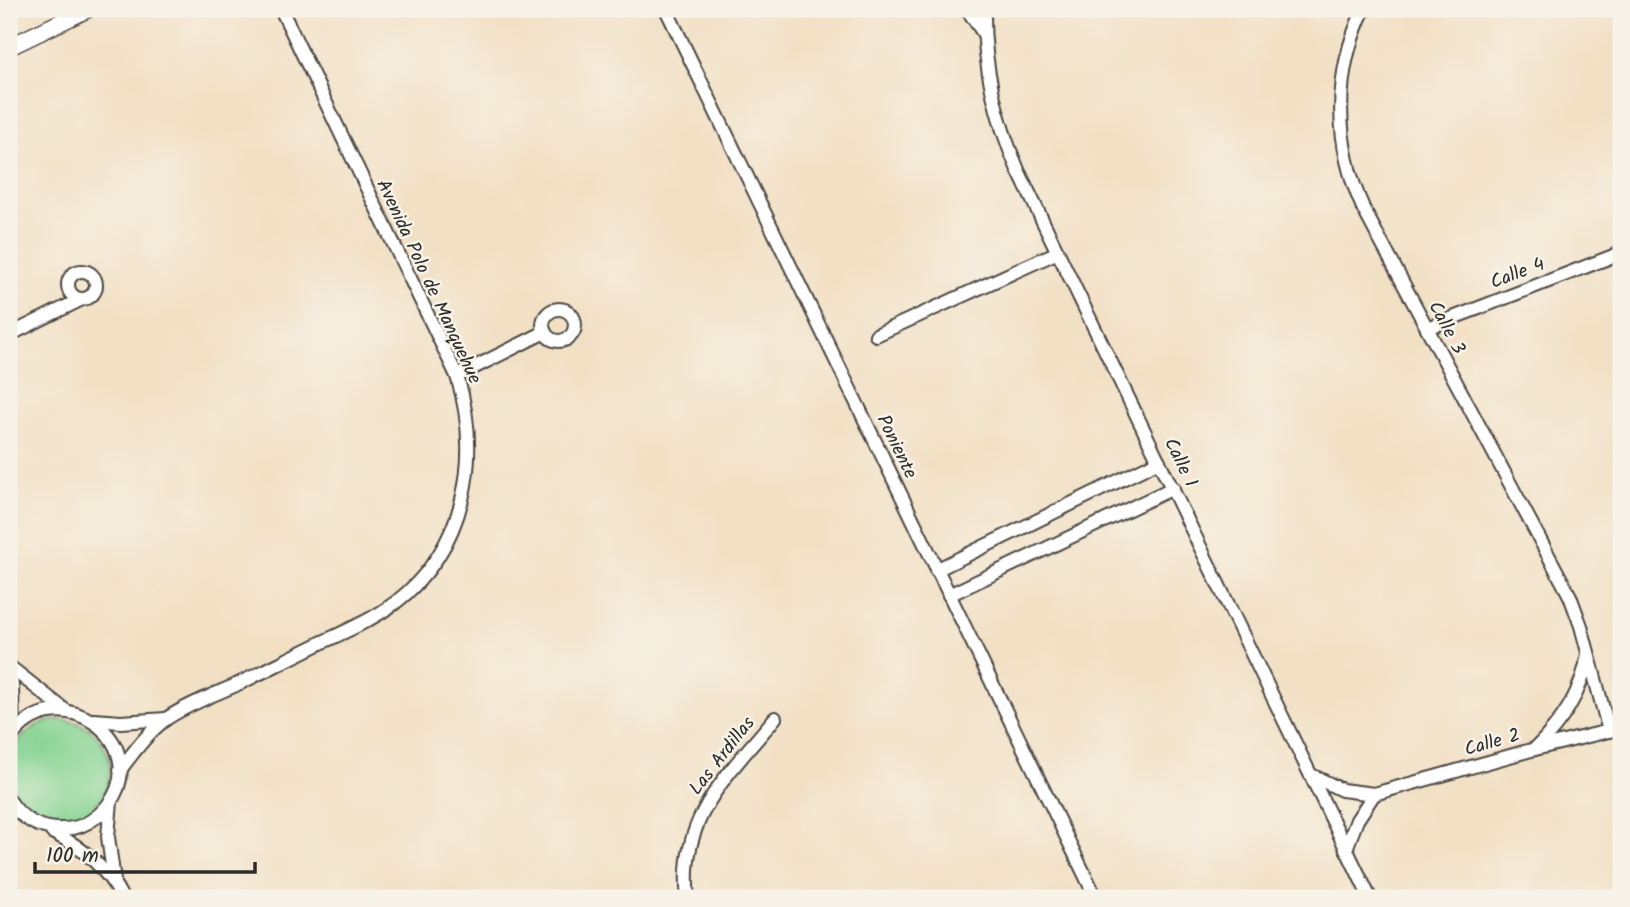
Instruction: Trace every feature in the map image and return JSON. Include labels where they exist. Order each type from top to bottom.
[{"type":"street","points":[[61,22],[78,9]]},
{"type":"street","points":[[9,47],[88,9]]},
{"type":"street","name":"Avenida Polo de Manquehue","points":[[120,770],[166,719],[379,613],[406,593],[427,570],[455,522],[461,504],[468,467],[469,426],[457,376],[281,9]]},
{"type":"street","name":"Poniente","points":[[666,9],[1096,898]]},
{"type":"street","name":"Calle 1","points":[[967,9],[984,34]]},
{"type":"street","name":"Calle 1","points":[[984,9],[984,34],[993,96],[1018,170],[1370,898]]},
{"type":"street","name":"Calle 3","points":[[1364,9],[1349,50],[1340,115],[1343,146],[1357,194],[1570,596],[1615,730]]},
{"type":"street","points":[[876,335],[1058,252]]},
{"type":"street","name":"Calle 4","points":[[1427,328],[1621,253]]},
{"type":"street","points":[[9,335],[82,299]]},
{"type":"street","points":[[457,376],[545,332]]},
{"type":"street","points":[[936,570],[1159,461]]},
{"type":"street","points":[[949,595],[1172,488]]},
{"type":"street","points":[[1535,749],[1559,723],[1572,703],[1583,677],[1588,650]]},
{"type":"street","points":[[9,666],[66,711],[92,720],[103,729],[114,744],[120,770],[118,786],[103,811],[81,826],[68,829],[42,827]]},
{"type":"street","points":[[9,666],[11,737]]},
{"type":"street","points":[[11,737],[37,715],[66,711]]},
{"type":"street","name":"Avenida Polo de Manquehue","points":[[92,720],[121,722],[166,719]]},
{"type":"street","name":"Las Ardillas","points":[[688,898],[688,855],[700,814],[724,779],[775,719]]},
{"type":"street","name":"Calle 2","points":[[1311,775],[1342,790],[1374,794],[1535,749],[1615,730]]},
{"type":"street","points":[[1346,849],[1357,820],[1374,794]]},
{"type":"street","points":[[9,800],[26,819]]},
{"type":"street","points":[[111,801],[108,837],[114,881],[122,898]]},
{"type":"street","points":[[9,817],[26,819],[82,850],[114,881]]},
{"type":"green space","points":[[60,720],[79,724],[95,735],[106,751],[110,770],[106,789],[95,805],[79,816],[60,820],[41,816],[25,805],[14,789],[10,770],[14,751],[25,735],[41,724]]}]
